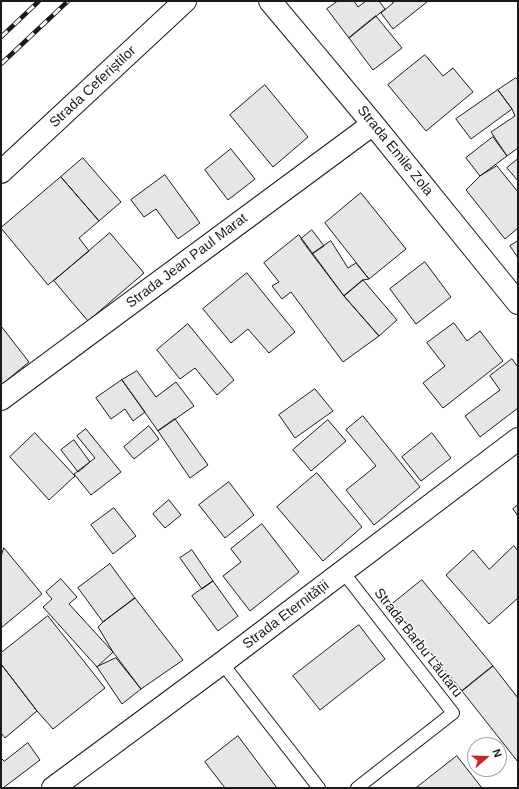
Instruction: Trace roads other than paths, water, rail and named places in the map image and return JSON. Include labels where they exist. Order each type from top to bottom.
[{"type":"street","name":"Strada Ceferiștilor","points":[[1,172],[185,1]]},
{"type":"street","name":"Strada Emile Zola","points":[[270,1],[373,124],[518,303]]},
{"type":"street","name":"Strada Jean Paul Marat","points":[[1,399],[373,124]]},
{"type":"street","name":"Strada Eternității","points":[[53,788],[222,663],[518,439]]},
{"type":"lane","name":"Strada Barbu Lăutaru","points":[[343,572],[453,713],[357,788]]},
{"type":"lane","points":[[222,663],[319,788]]},
{"type":"railway","points":[[1,37],[39,1]]},
{"type":"railway","points":[[1,64],[68,1]]}]
